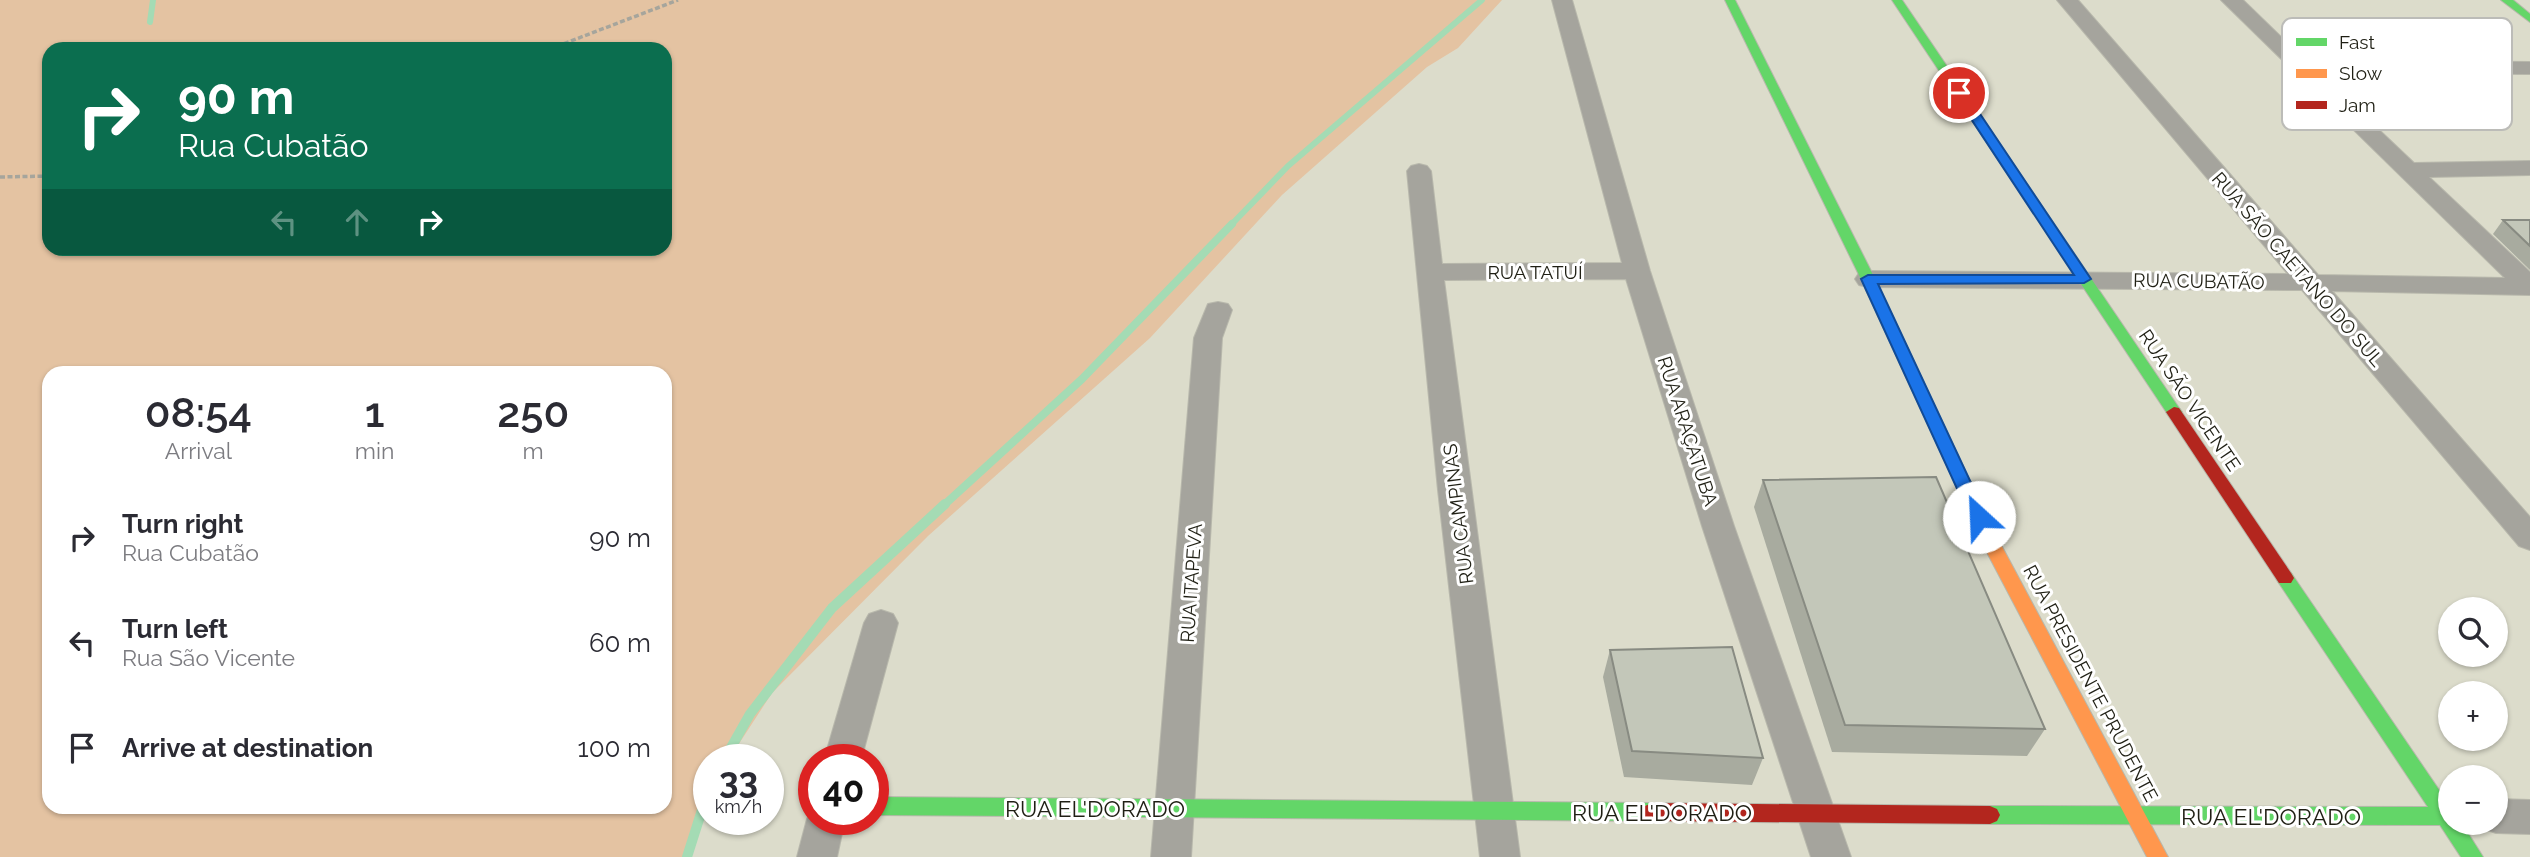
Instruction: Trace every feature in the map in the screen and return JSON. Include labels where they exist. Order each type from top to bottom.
[{"type":"street","name":"RUA ARAÇATUBA","points":[[1562,0],[1637,271],[1718,526],[1818,813],[1830,857]]},
{"type":"street","name":"RUA PRESIDENTE PRUDENTE","points":[[1730,0],[1868,279],[1990,541],[2158,857]]},
{"type":"street","name":"RUA SÃO VICENTE","points":[[1898,0],[2438,801]]},
{"type":"street","name":"RUA SÃO CAETANO DO SUL","points":[[2067,0],[2530,538]]},
{"type":"street","points":[[2231,0],[2282,48]]},
{"type":"street","points":[[2505,0],[2530,19]]},
{"type":"street","points":[[2512,68],[2530,68]]},
{"type":"street","points":[[2366,130],[2529,286]]},
{"type":"street","points":[[2407,170],[2530,168]]},
{"type":"street","name":"RUA CAMPINAS","points":[[1419,172],[1454,490],[1500,857]]},
{"type":"street","name":"RUA TATUÍ","points":[[1432,272],[1637,271]]},
{"type":"street","name":"RUA CUBATÃO","points":[[1868,279],[2084,279],[2529,286]]},
{"type":"street","name":"RUA ITAPEVA","points":[[1171,857],[1208,338],[1218,310]]},
{"type":"street","points":[[847,744],[881,623]]},
{"type":"street","name":"RUA EL'DORADO","points":[[889,806],[2438,816]]},
{"type":"street","points":[[2508,816],[2530,817]]},
{"type":"street","points":[[817,857],[822,835]]},
{"type":"street","name":"RUA SÃO VICENTE","points":[[2460,835],[2473,857]]},
{"type":"path","points":[[568,42],[678,0]]},
{"type":"path","points":[[0,177],[42,176]]},
{"type":"shaded area","points":[[0,0],[1502,0],[1458,48],[1427,67],[1282,195],[1150,338],[928,536],[772,693],[739,744],[693,744],[693,825],[683,857],[0,857]]},
{"type":"building","points":[[2503,220],[2530,220],[2530,246]]},
{"type":"building","points":[[1936,477],[2045,729],[1845,725],[1763,480]]},
{"type":"building","points":[[1732,647],[1763,758],[1632,751],[1610,650]]},
{"type":"waterway","points":[[150,22],[153,0]]},
{"type":"waterway","points":[[1231,225],[1288,166],[1482,0]]},
{"type":"waterway","points":[[943,506],[1082,379],[1232,224]]},
{"type":"waterway","points":[[733,744],[750,714],[832,608],[945,504]]},
{"type":"waterway","points":[[687,857],[694,835]]},
{"type":"traffic: fast","points":[[1730,0],[1868,279],[1968,494]]},
{"type":"traffic: fast","points":[[1897,0],[2174,412]]},
{"type":"traffic: fast","points":[[2506,0],[2530,19]]},
{"type":"traffic: fast","points":[[2285,578],[2473,857]]},
{"type":"traffic: fast","points":[[889,806],[1652,812]]},
{"type":"traffic: fast","points":[[1990,815],[2438,816]]},
{"type":"traffic: slow","points":[[1968,494],[1990,541],[2158,857]]},
{"type":"traffic: jam","points":[[2174,412],[2285,578]]},
{"type":"traffic: jam","points":[[1652,812],[1990,815]]},
{"type":"route","points":[[1959,93],[2084,279],[1868,279],[1979,517]]}]
